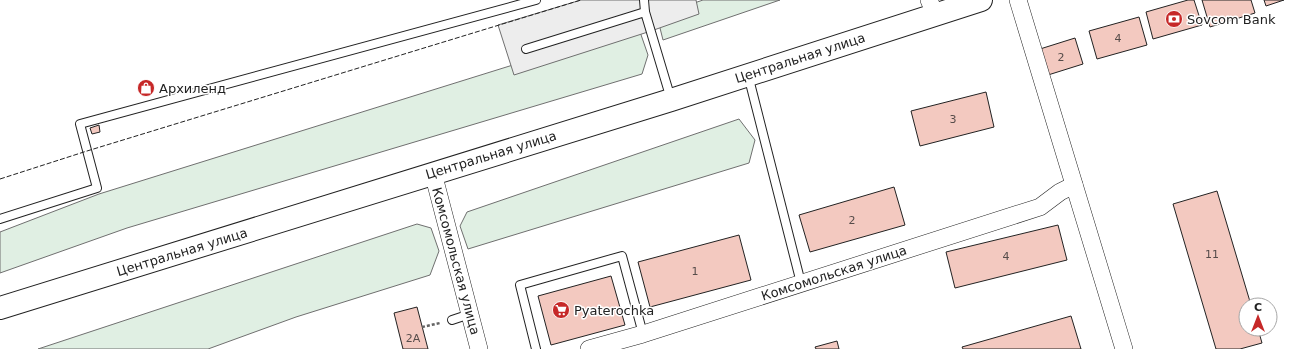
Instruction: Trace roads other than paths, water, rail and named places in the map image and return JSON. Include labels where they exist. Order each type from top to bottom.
[{"type":"main road","name":"Центральная улица","points":[[0,308],[671,100],[932,7],[981,0]]},
{"type":"street","points":[[1018,0],[1124,349]]},
{"type":"street","name":"Комсомольская улица","points":[[433,173],[479,349]]},
{"type":"street","name":"Комсомольская улица","points":[[589,349],[643,334],[1040,207],[1060,192],[1074,185]]},
{"type":"lane","points":[[0,219],[97,188],[80,124],[536,0]]},
{"type":"lane","points":[[644,0],[645,12],[671,100]]},
{"type":"lane","points":[[526,49],[645,12]]},
{"type":"lane","points":[[747,74],[801,283]]},
{"type":"lane","points":[[536,349],[520,285],[622,256],[643,334]]},
{"type":"lane","points":[[452,320],[470,314]]},
{"type":"place","name":"Sovcom Bank","points":[[1174,19]]},
{"type":"place","name":"Архиленд","points":[[146,88]]},
{"type":"place","name":"Pyaterochka","points":[[561,310]]}]
